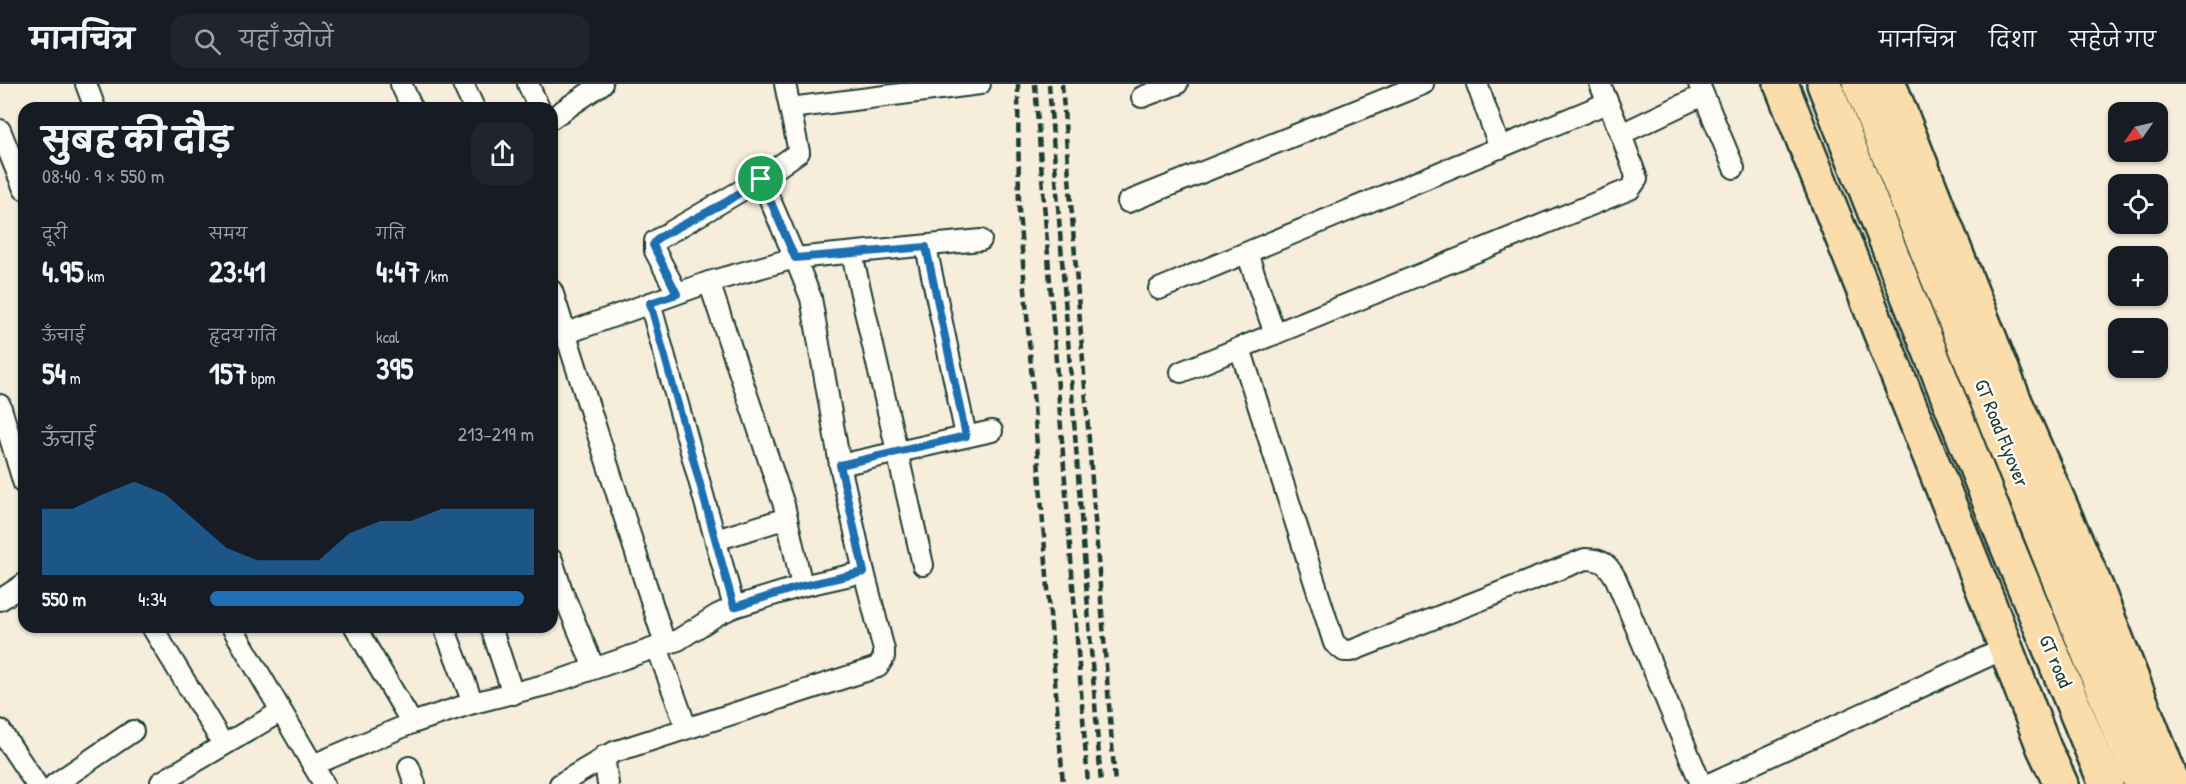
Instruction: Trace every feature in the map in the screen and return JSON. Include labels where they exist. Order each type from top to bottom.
[{"type":"highway","points":[[1781,84],[2044,748],[2061,784]]},
{"type":"highway","name":"GT Road Flyover","points":[[1824,84],[2004,538]]},
{"type":"highway","name":"GT Road Flyover","points":[[1860,84],[1978,372],[2141,784]]},
{"type":"highway","points":[[1889,84],[2009,386],[2096,587],[2173,784]]},
{"type":"highway","points":[[1928,455],[2004,538]]},
{"type":"highway","name":"GT road","points":[[2004,538],[2106,784]]},
{"type":"street","points":[[86,84],[92,102]]},
{"type":"street","points":[[401,84],[409,102]]},
{"type":"street","points":[[463,84],[471,102]]},
{"type":"street","points":[[528,84],[536,102]]},
{"type":"street","points":[[558,114],[602,84]]},
{"type":"street","points":[[677,294],[655,251],[655,241],[761,179],[800,152],[786,84]]},
{"type":"street","points":[[790,108],[881,90],[980,84]]},
{"type":"street","points":[[1142,97],[1177,84]]},
{"type":"street","points":[[1128,202],[1423,84]]},
{"type":"street","points":[[1477,84],[1500,148]]},
{"type":"street","points":[[1181,372],[1630,189],[1637,179],[1600,84]]},
{"type":"street","points":[[1621,134],[1701,89],[1734,168]]},
{"type":"street","points":[[1159,288],[1607,103]]},
{"type":"street","points":[[0,130],[18,174]]},
{"type":"street","points":[[560,784],[604,756],[686,727],[878,668],[884,657],[840,465],[811,298],[761,179]]},
{"type":"street","points":[[567,333],[709,282],[795,258],[981,240]]},
{"type":"street","points":[[926,247],[966,436]]},
{"type":"street","points":[[1247,253],[1275,334]]},
{"type":"street","points":[[852,254],[923,565]]},
{"type":"street","points":[[709,282],[787,518],[802,586]]},
{"type":"street","points":[[650,303],[734,607]]},
{"type":"street","points":[[558,308],[686,727]]},
{"type":"street","points":[[1240,348],[1334,643],[1338,647],[1351,651],[1585,559],[1599,559],[1608,566],[1616,579],[1701,784]]},
{"type":"street","points":[[0,405],[18,464]]},
{"type":"street","points":[[840,465],[992,431]]},
{"type":"street","points":[[716,540],[787,518]]},
{"type":"street","points":[[313,765],[412,723],[473,703],[513,694],[661,645],[693,632],[717,615],[734,607],[802,586],[864,572]]},
{"type":"street","points":[[0,600],[18,588]]},
{"type":"street","points":[[558,595],[594,668]]},
{"type":"street","points":[[157,633],[223,744]]},
{"type":"street","points":[[235,633],[324,784]]},
{"type":"street","points":[[359,633],[412,723]]},
{"type":"street","points":[[446,633],[473,703]]},
{"type":"street","points":[[493,633],[513,694]]},
{"type":"street","points":[[1709,784],[2006,648]]},
{"type":"street","points":[[160,782],[280,712]]},
{"type":"street","points":[[0,730],[36,784]]},
{"type":"street","points":[[55,784],[133,731]]},
{"type":"street","points":[[604,756],[608,784]]},
{"type":"railway","points":[[1018,84],[1019,211],[1063,784]]},
{"type":"railway","points":[[1035,84],[1088,784]]},
{"type":"railway","points":[[1049,84],[1101,784]]},
{"type":"railway","points":[[1062,84],[1115,784]]},
{"type":"route","points":[[761,179],[795,258],[926,247],[941,328],[966,436],[840,465],[864,572],[802,586],[734,607],[650,303],[677,294],[653,245],[658,238],[726,202],[761,179]]}]
